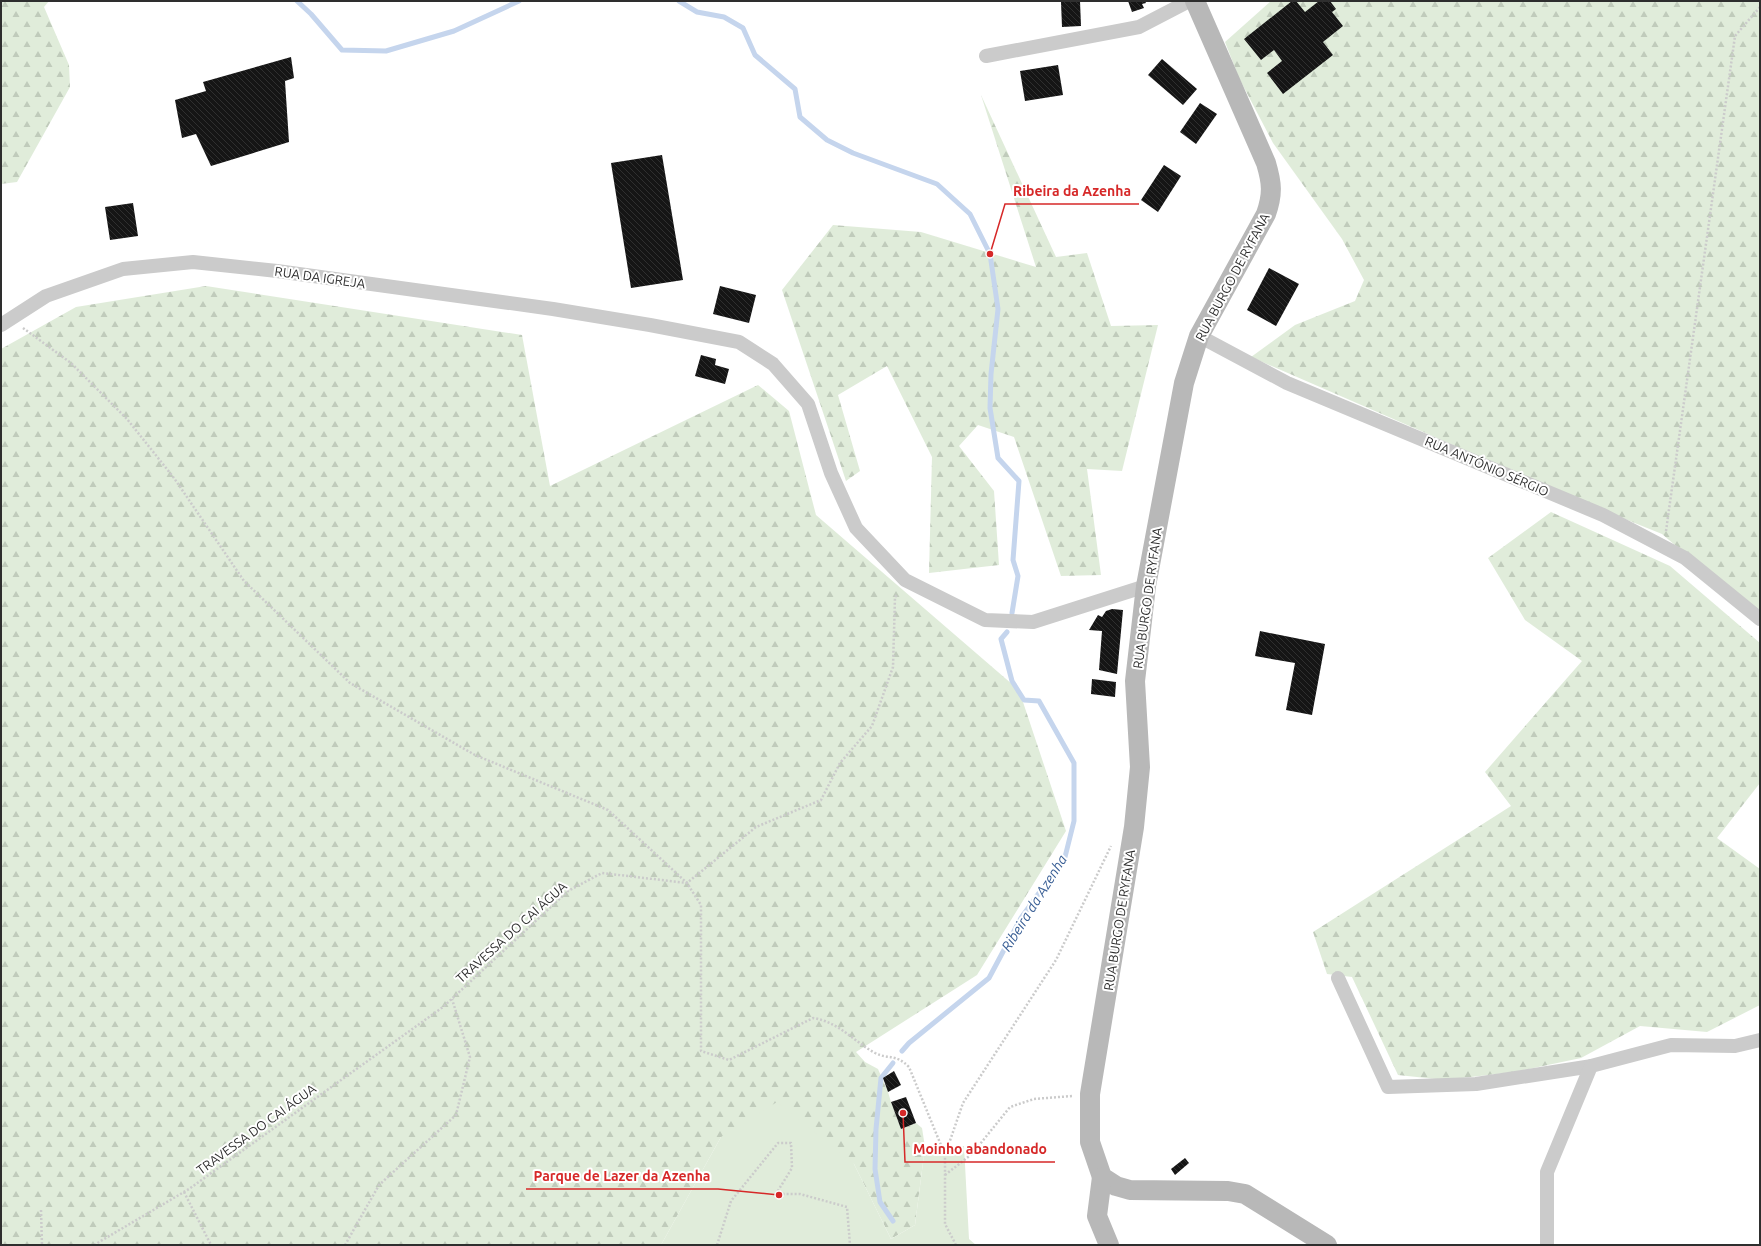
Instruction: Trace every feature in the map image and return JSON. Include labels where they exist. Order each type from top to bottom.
[{"type":"main road","name":"RUA BURGO DE RYFANA","points":[[1102,1177],[1090,1142],[1090,1094],[1134,827],[1140,767],[1135,681],[1146,586],[1184,383],[1199,336],[1266,214],[1270,203],[1272,190],[1266,163],[1195,1]]},
{"type":"main road","points":[[1109,1245],[1096,1216],[1102,1177],[1116,1186],[1130,1190],[1228,1191],[1245,1194],[1327,1245]]},
{"type":"street","points":[[986,56],[1139,27],[1190,1]]},
{"type":"street","name":"RUA DA IGREJA","points":[[6,322],[46,296],[123,269],[193,262],[285,272],[537,307],[650,325],[739,342],[773,364],[808,404],[831,473],[856,528],[907,581],[985,620],[1033,622],[1146,586]]},
{"type":"street","name":"RUA ANTÓNIO SÉRGIO","points":[[1199,336],[1287,383],[1603,515],[1685,558],[1760,619]]},
{"type":"street","points":[[1338,978],[1388,1087],[1476,1084],[1592,1066],[1671,1045],[1735,1046],[1760,1040]]},
{"type":"street","points":[[1547,1245],[1547,1172],[1582,1086],[1592,1066]]},
{"type":"path","points":[[1664,547],[1735,36],[1760,7]]},
{"type":"path","points":[[6,322],[71,363],[127,419],[174,478],[244,580],[350,683],[475,755],[608,810],[687,883],[701,905],[701,1051],[728,1060],[813,1018],[827,1020],[876,1054],[901,1059],[909,1067],[945,1155]]},
{"type":"path","points":[[687,883],[756,827],[821,800],[840,763],[872,726],[893,667],[895,597],[907,581]]},
{"type":"path","points":[[956,1245],[945,1224],[945,1155],[963,1103],[1056,960],[1112,845]]},
{"type":"path","name":"TRAVESSA DO CAI ÁGUA","points":[[94,1245],[184,1192],[443,1007],[568,891],[602,873],[687,883]]},
{"type":"path","points":[[346,1245],[378,1185],[456,1115],[470,1057],[452,999]]},
{"type":"path","points":[[945,1175],[972,1154],[1010,1108],[1034,1099],[1090,1094]]},
{"type":"path","points":[[717,1245],[731,1200],[778,1143],[791,1143],[792,1168],[776,1194],[800,1194],[847,1207],[850,1245]]},
{"type":"path","points":[[184,1192],[211,1245]]},
{"type":"path","points":[[41,1210],[42,1245]]},
{"type":"green space","points":[[1,1],[49,1],[44,7],[69,65],[70,87],[17,182],[1,184]]},
{"type":"green space","points":[[1271,1],[1760,1],[1760,618],[1662,534],[1543,486],[1476,455],[1251,357],[1295,325],[1355,301],[1364,280],[1342,239],[1273,143],[1239,78],[1225,42]]},
{"type":"green space","points":[[981,95],[1056,257],[1087,253],[1111,326],[1158,325],[1122,471],[1087,469],[1101,575],[1061,576],[1014,437],[978,425],[959,446],[994,491],[999,565],[929,573],[932,457],[887,366],[838,395],[860,471],[846,481],[782,290],[833,225],[921,232],[1036,267]]},
{"type":"green space","points":[[206,286],[522,335],[550,486],[758,385],[789,411],[816,515],[1019,690],[1066,831],[977,975],[856,1052],[865,1062],[878,1069],[901,1129],[916,1123],[922,1128],[925,1147],[915,1225],[891,1239],[854,1164],[721,1137],[661,1245],[1,1245],[1,349],[76,307]]},
{"type":"green space","points":[[1551,512],[1670,566],[1760,643],[1760,783],[1717,838],[1760,869],[1760,1005],[1707,1032],[1640,1026],[1581,1058],[1514,1072],[1445,1080],[1398,1075],[1352,977],[1327,974],[1313,932],[1511,806],[1485,772],[1582,661],[1525,620],[1488,558]]},
{"type":"green space","points":[[777,1102],[854,1164],[891,1239],[915,1225],[925,1147],[964,1146],[969,1239],[976,1245],[661,1245],[721,1137]]},
{"type":"building","points":[[1080,1],[1081,26],[1062,27],[1061,2]]},
{"type":"building","points":[[1128,1],[1145,1],[1146,3],[1142,4],[1144,8],[1132,12]]},
{"type":"building","points":[[1292,1],[1296,1],[1305,12],[1319,1],[1330,1],[1336,9],[1332,12],[1343,26],[1323,42],[1333,55],[1283,94],[1267,73],[1282,61],[1274,50],[1261,60],[1244,39]]},
{"type":"building","points":[[291,57],[294,78],[285,81],[289,142],[211,166],[196,134],[182,138],[175,100],[206,91],[203,82]]},
{"type":"building","points":[[1162,59],[1197,89],[1183,105],[1148,75]]},
{"type":"building","points":[[1058,65],[1063,95],[1025,101],[1020,71]]},
{"type":"building","points":[[1200,103],[1217,114],[1196,144],[1180,132]]},
{"type":"building","points":[[662,155],[683,280],[631,288],[611,163]]},
{"type":"building","points":[[1164,165],[1181,176],[1158,212],[1141,200]]},
{"type":"building","points":[[133,203],[138,236],[110,240],[105,207]]},
{"type":"building","points":[[1269,268],[1299,284],[1276,326],[1247,310]]},
{"type":"building","points":[[720,286],[756,295],[749,323],[713,314]]},
{"type":"building","points":[[701,355],[716,359],[715,365],[729,369],[725,384],[695,376]]},
{"type":"building","points":[[1112,609],[1123,610],[1117,674],[1099,670],[1102,631],[1089,630],[1098,615],[1102,617],[1106,611]]},
{"type":"building","points":[[1260,631],[1325,644],[1312,715],[1286,710],[1295,663],[1255,656]]},
{"type":"building","points":[[1092,679],[1116,682],[1115,697],[1091,694]]},
{"type":"building","points":[[894,1071],[901,1085],[888,1092],[883,1078]]},
{"type":"building","points":[[906,1097],[916,1123],[901,1129],[891,1102]]},
{"type":"building","points":[[1185,1158],[1189,1163],[1175,1175],[1171,1169]]},
{"type":"waterway","name":"Ribeira da Azenha","points":[[297,1],[311,14],[342,50],[386,51],[454,31],[519,1]]},
{"type":"waterway","name":"Ribeira da Azenha","points":[[679,1],[697,12],[724,17],[743,28],[755,55],[795,89],[800,117],[827,140],[853,153],[937,184],[970,214],[990,254],[998,309],[991,374],[990,408],[998,458],[1019,481],[1013,560],[1018,576],[1012,613]]},
{"type":"waterway","name":"Ribeira da Azenha","points":[[902,1051],[909,1043],[989,978],[1021,918],[1065,857],[1074,821],[1074,763],[1039,701],[1024,700],[1012,681],[1001,639],[1007,632]]},
{"type":"waterway","points":[[893,1063],[881,1078],[876,1129],[875,1169],[880,1202],[893,1221]]},
{"type":"place","name":"Ribeira da Azenha","points":[[990,254]]},
{"type":"place","name":"Moinho abandonado","points":[[903,1113]]},
{"type":"place","name":"Parque de Lazer da Azenha","points":[[779,1195]]}]
